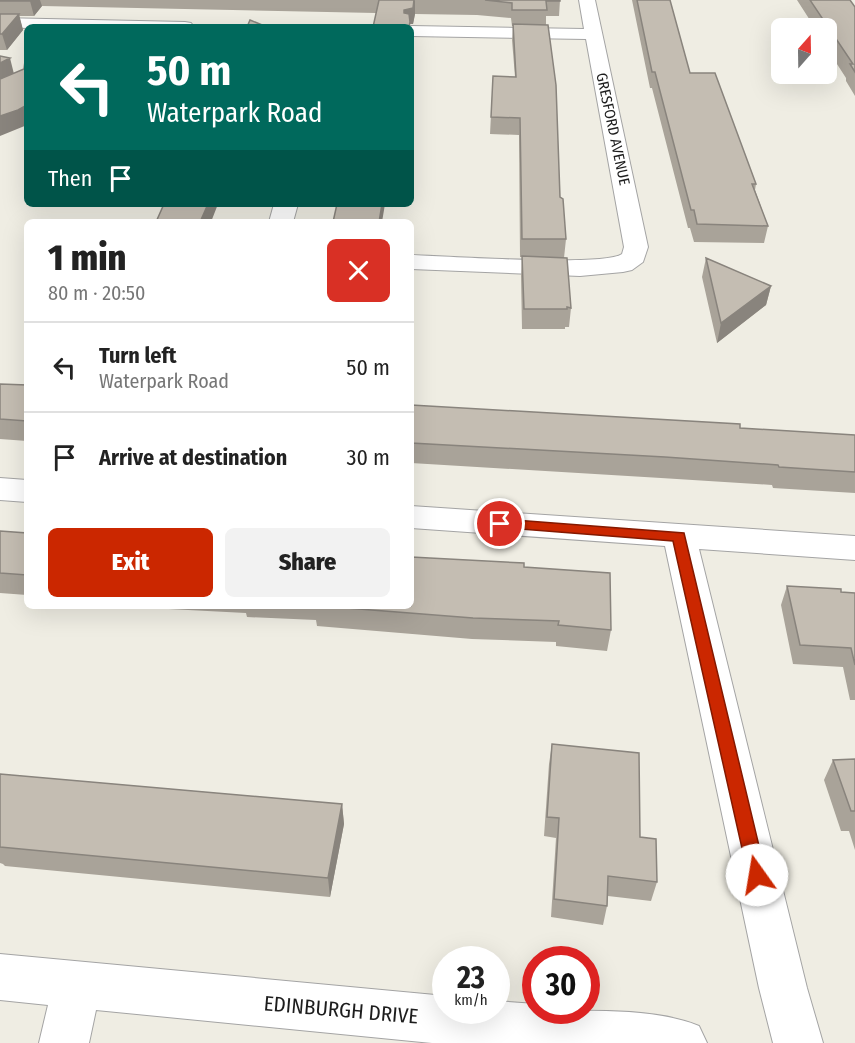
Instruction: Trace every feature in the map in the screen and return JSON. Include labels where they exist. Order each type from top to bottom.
[{"type":"street","name":"GRESFORD AVENUE","points":[[414,262],[580,268],[623,265],[634,257],[636,247],[587,0]]},
{"type":"street","points":[[0,23],[27,24]]},
{"type":"street","points":[[414,31],[593,34]]},
{"type":"street","points":[[0,489],[24,491]]},
{"type":"street","points":[[414,517],[855,548]]},
{"type":"street","points":[[679,536],[783,988],[798,1043]]},
{"type":"street","name":"EDINBURGH DRIVE","points":[[0,977],[682,1043]]},
{"type":"street","points":[[64,1043],[77,985]]},
{"type":"building","points":[[0,0],[31,0],[0,1]]},
{"type":"building","points":[[379,0],[414,0],[413,8],[404,10],[404,13],[409,14],[410,24],[374,24]]},
{"type":"building","points":[[485,0],[560,1],[546,1],[547,10],[512,10],[512,3]]},
{"type":"building","points":[[637,0],[670,0],[690,73],[715,73],[756,184],[752,184],[768,226],[697,224],[694,210],[691,210],[655,72],[652,72]]},
{"type":"building","points":[[810,0],[850,0],[855,7],[855,72],[850,64],[853,64],[837,40],[837,18],[822,18]]},
{"type":"building","points":[[0,14],[19,14],[2,34],[0,34]]},
{"type":"building","points":[[250,20],[260,24],[248,24]]},
{"type":"building","points":[[513,24],[548,25],[556,85],[560,197],[563,199],[566,239],[522,239],[520,118],[491,117],[493,76],[516,77]]},
{"type":"building","points":[[0,56],[10,58],[0,63]]},
{"type":"building","points":[[24,69],[24,107],[0,116],[0,79]]},
{"type":"building","points":[[163,207],[207,207],[201,219],[157,219]]},
{"type":"building","points":[[336,207],[382,207],[380,219],[334,219]]},
{"type":"building","points":[[522,256],[567,258],[571,308],[524,309]]},
{"type":"building","points":[[706,258],[771,286],[721,323]]},
{"type":"building","points":[[0,384],[24,385],[24,421],[0,419]]},
{"type":"building","points":[[414,405],[740,424],[740,428],[855,435],[855,472],[665,457],[414,443]]},
{"type":"building","points":[[0,531],[24,533],[24,575],[0,573]]},
{"type":"building","points":[[414,557],[524,563],[524,567],[610,573],[611,630],[558,625],[559,621],[473,618],[359,609],[414,609]]},
{"type":"building","points":[[787,586],[841,589],[841,592],[855,593],[855,665],[851,648],[800,645]]},
{"type":"building","points":[[552,744],[639,753],[640,837],[656,839],[657,882],[608,876],[607,906],[554,899],[559,818],[547,817]]},
{"type":"building","points":[[855,759],[855,811],[851,811],[833,760]]},
{"type":"building","points":[[0,774],[342,804],[328,878],[0,847]]},
{"type":"route","points":[[500,524],[679,536],[757,875]]}]
